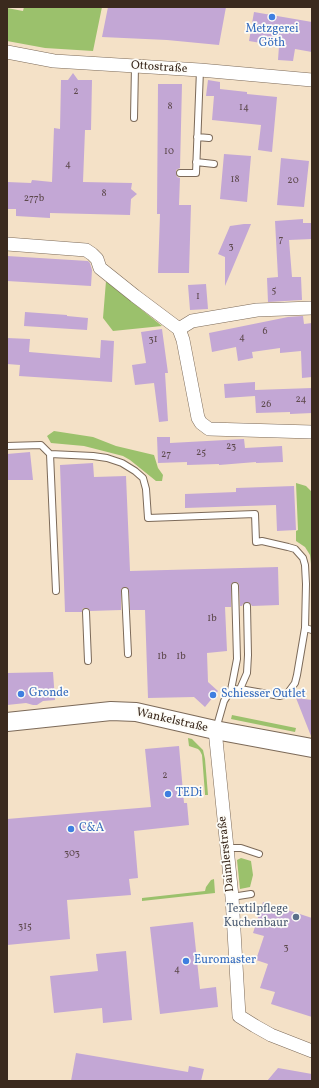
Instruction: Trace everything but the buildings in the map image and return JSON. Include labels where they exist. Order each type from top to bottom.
[{"type":"street","name":"Ottostraße","points":[[7,52],[54,60],[200,70],[312,80]]},
{"type":"street","points":[[7,244],[86,250],[97,259],[100,268],[179,329],[183,340],[198,418],[201,423],[209,429],[312,432]]},
{"type":"street","points":[[179,329],[192,321],[257,310],[312,308]]},
{"type":"street","name":"Wankelstraße","points":[[7,722],[90,710],[141,712],[215,730],[312,748]]},
{"type":"street","name":"Daimlerstraße","points":[[215,730],[232,897],[239,1016],[271,1035],[311,1048]]},
{"type":"lane","points":[[134,118],[135,66]]},
{"type":"lane","points":[[180,173],[196,173],[200,70]]},
{"type":"lane","points":[[197,137],[209,138]]},
{"type":"lane","points":[[196,162],[214,164]]},
{"type":"lane","points":[[7,446],[40,445],[50,454],[93,456],[107,458],[122,463],[143,478],[146,489],[148,518],[255,514],[256,542],[295,549],[305,565],[309,583],[309,629],[295,683],[287,694],[280,696],[240,689],[231,690]]},
{"type":"lane","points":[[50,454],[56,591]]},
{"type":"lane","points":[[215,730],[224,701],[231,690],[237,659],[235,586]]},
{"type":"lane","points":[[125,591],[128,654]]},
{"type":"lane","points":[[240,689],[247,672],[247,606]]},
{"type":"lane","points":[[86,612],[88,661]]},
{"type":"lane","points":[[227,848],[241,848],[259,854]]},
{"type":"lane","points":[[232,897],[251,894]]},
{"type":"green space","points":[[24,7],[102,7],[93,51],[45,48],[7,41],[7,8],[23,11]]},
{"type":"green space","points":[[106,281],[162,326],[113,331],[103,318]]},
{"type":"green space","points":[[54,431],[93,437],[116,446],[154,455],[158,468],[163,475],[162,481],[156,481],[123,456],[84,446],[51,443],[47,436]]},
{"type":"green space","points":[[296,483],[306,486],[312,492],[312,564],[310,555],[305,547],[296,541],[296,531],[298,530]]},
{"type":"green space","points":[[232,715],[296,728],[295,732],[231,719]]},
{"type":"green space","points":[[188,738],[192,739],[203,750],[208,795],[205,795],[202,755],[198,749],[189,746]]},
{"type":"green space","points":[[241,858],[251,861],[253,875],[250,887],[240,889],[237,860]]},
{"type":"green space","points":[[214,879],[215,893],[142,901],[142,898],[205,891],[211,880]]},
{"type":"place","name":"Metzgerei Göth","points":[[272,17]]},
{"type":"place","name":"Gronde","points":[[21,694]]},
{"type":"place","name":"Schiesser Outlet","points":[[213,695]]},
{"type":"place","name":"TEDi","points":[[168,794]]},
{"type":"place","name":"C&A","points":[[71,829]]},
{"type":"place","name":"Textilpflege Kuchenbaur","points":[[296,917]]},
{"type":"place","name":"Euromaster","points":[[186,961]]}]
